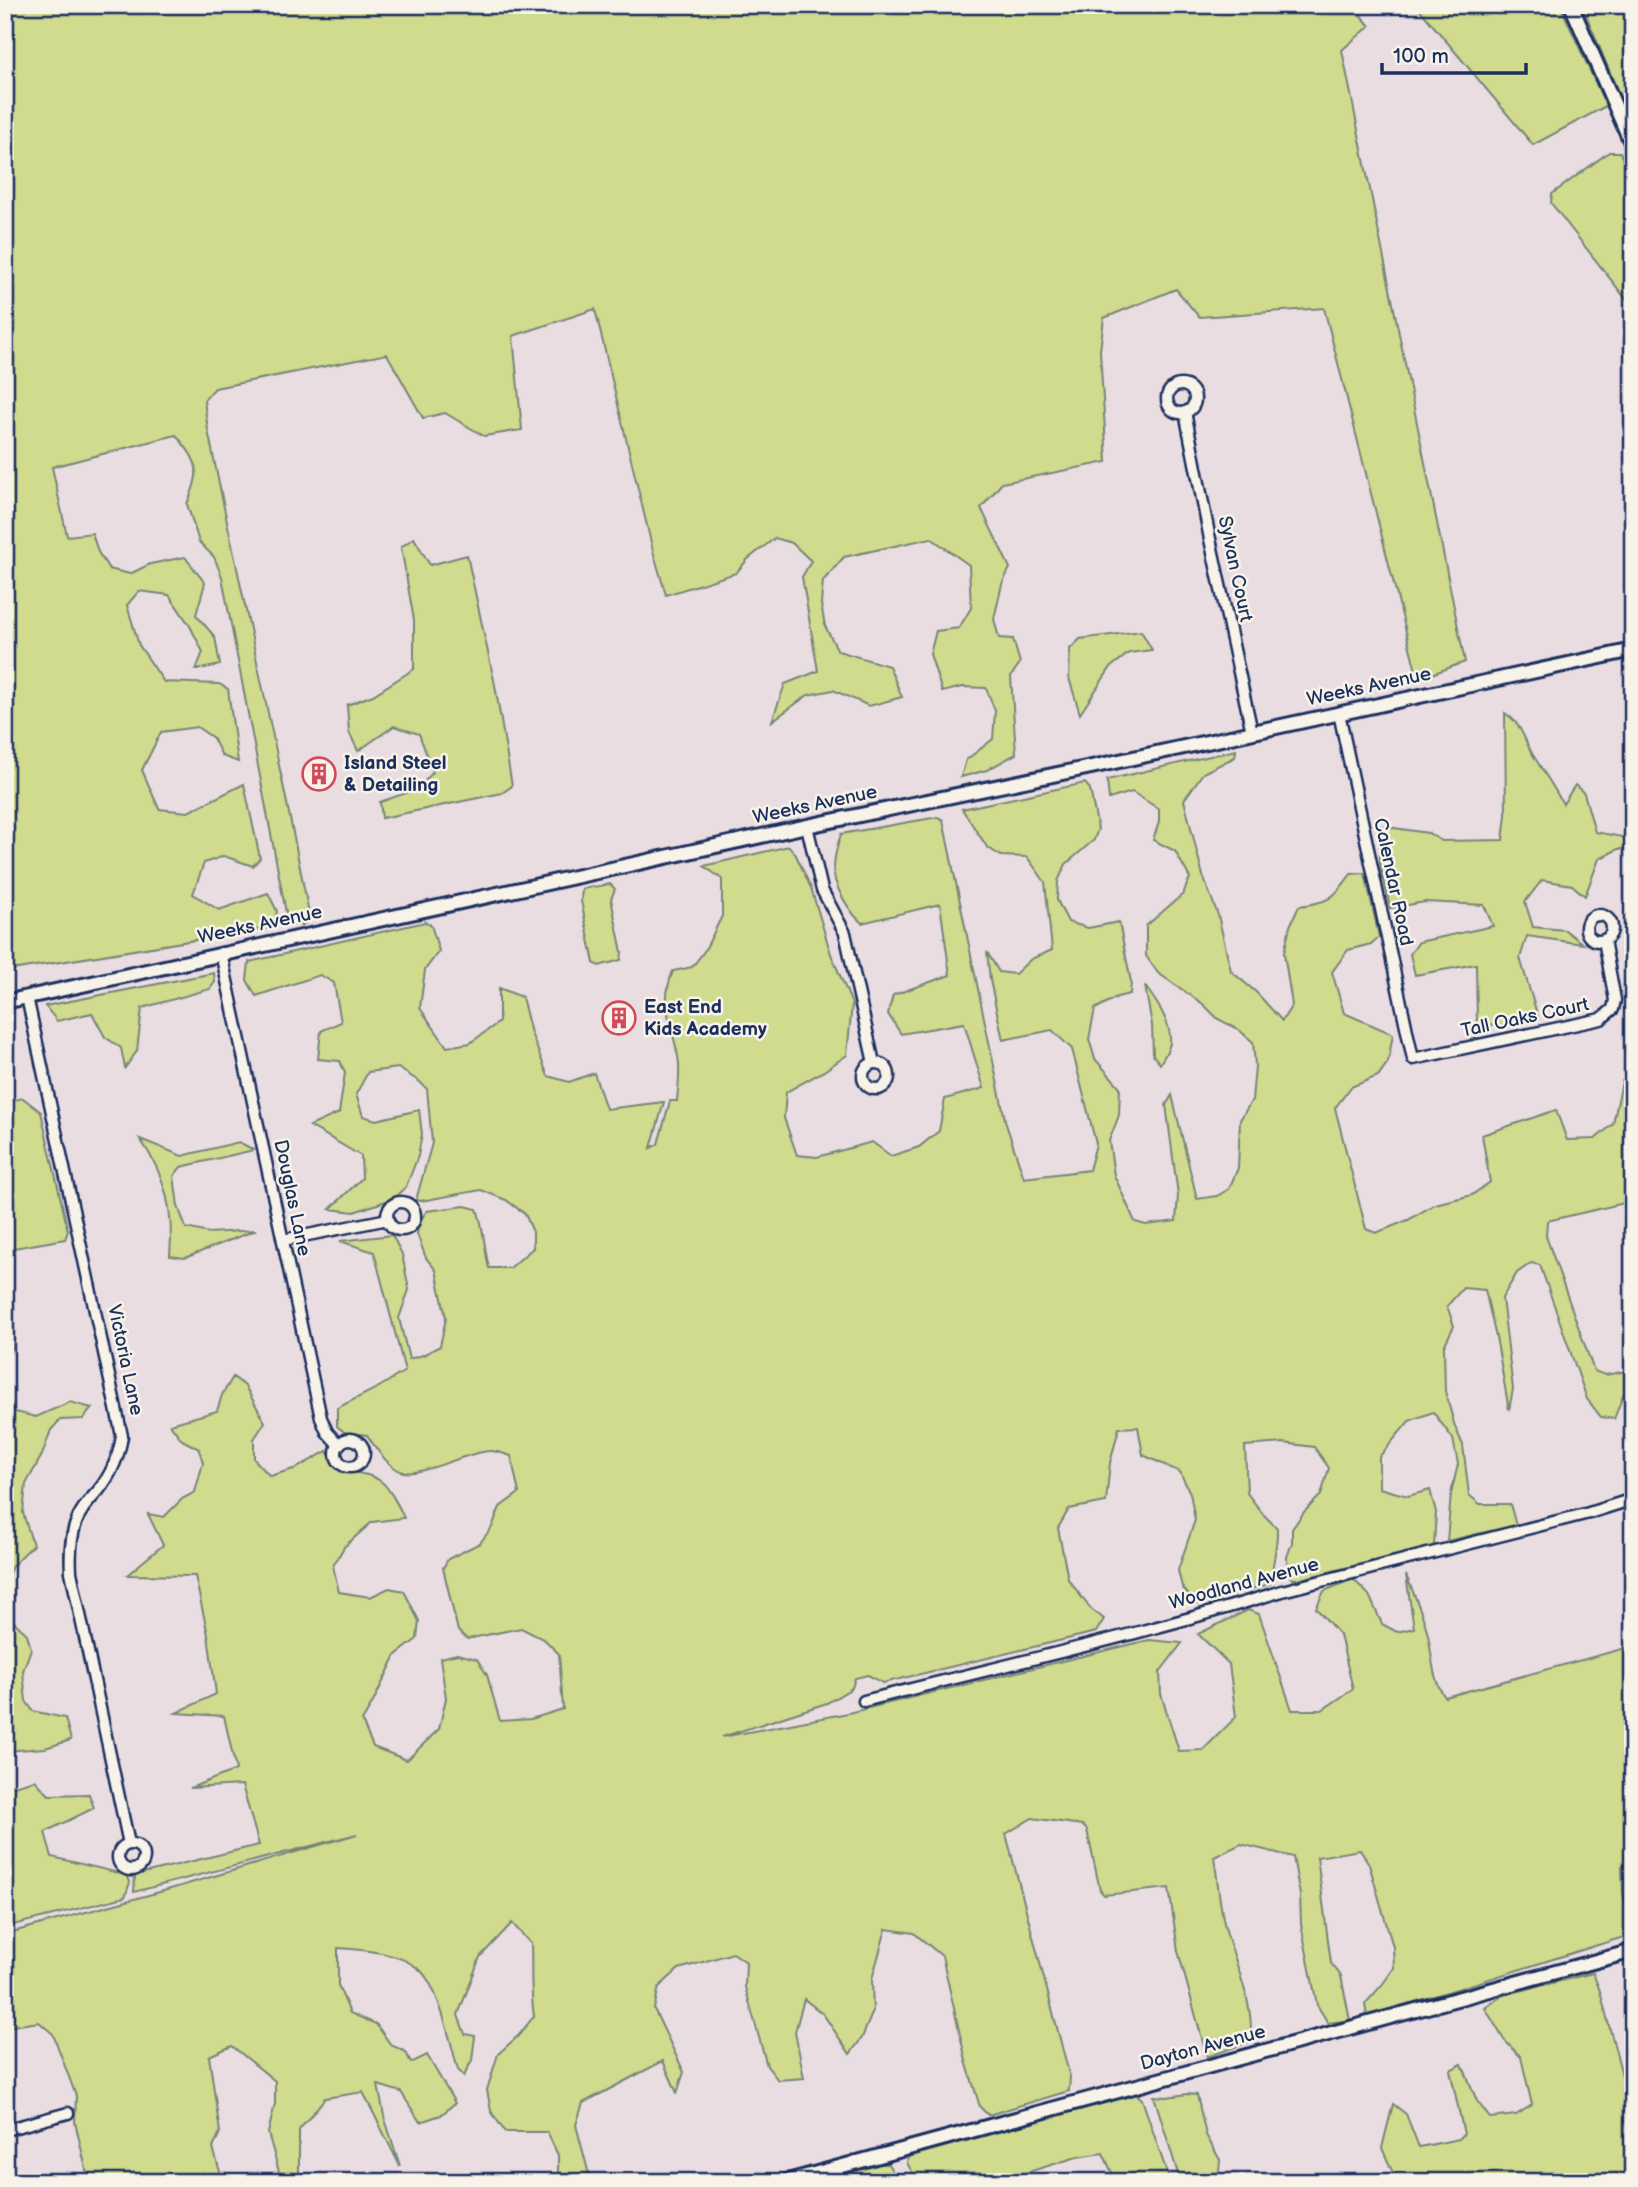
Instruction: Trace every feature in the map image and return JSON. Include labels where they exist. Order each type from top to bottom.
[{"type":"street","points":[[1571,5],[1633,147]]},
{"type":"street","name":"Sylvan Court","points":[[1185,412],[1252,732]]},
{"type":"street","name":"Weeks Avenue","points":[[5,1002],[221,953],[1633,649]]},
{"type":"street","name":"Calendar Road","points":[[1339,713],[1413,1059]]},
{"type":"street","points":[[807,826],[822,890],[845,933],[874,1063]]},
{"type":"street","name":"Tall Oaks Court","points":[[1413,1059],[1601,1019],[1613,1009],[1615,1000],[1604,940]]},
{"type":"street","name":"Douglas Lane","points":[[221,953],[321,1418],[327,1432],[339,1444]]},
{"type":"street","name":"Victoria Lane","points":[[27,997],[122,1436],[119,1454],[107,1478],[75,1523],[69,1548],[71,1572],[129,1844]]},
{"type":"street","points":[[283,1240],[388,1219]]},
{"type":"street","name":"Woodland Avenue","points":[[864,1701],[1589,1513],[1633,1499]]},
{"type":"street","name":"Dayton Avenue","points":[[784,2182],[1633,1951]]},
{"type":"street","points":[[5,2130],[68,2113]]},
{"type":"green space","points":[[5,5],[1352,5],[1370,26],[1342,50],[1465,662],[1418,679],[1324,308],[1199,317],[1176,289],[1104,318],[1100,351],[1107,462],[1002,483],[981,508],[1010,568],[1002,584],[994,619],[999,638],[1013,639],[1020,663],[1011,676],[1016,754],[987,770],[961,777],[966,760],[993,739],[995,711],[986,688],[962,687],[942,692],[930,654],[936,631],[959,628],[971,608],[969,565],[931,538],[844,557],[823,581],[821,604],[825,626],[838,651],[889,666],[902,697],[869,706],[833,690],[808,695],[772,721],[785,684],[818,671],[802,577],[811,561],[792,543],[775,538],[748,559],[736,573],[666,595],[595,309],[513,336],[522,430],[484,436],[445,413],[423,418],[387,354],[215,388],[204,400],[208,430],[310,919],[303,925],[292,925],[287,918],[222,577],[214,557],[199,542],[187,504],[195,482],[196,467],[190,453],[176,435],[52,467],[67,536],[92,533],[98,552],[109,569],[130,574],[150,564],[185,557],[205,583],[196,615],[215,637],[220,665],[196,670],[203,652],[190,626],[169,595],[139,591],[127,605],[139,645],[164,682],[219,684],[228,689],[238,762],[222,756],[213,738],[197,727],[161,732],[142,770],[159,809],[188,812],[244,784],[260,858],[253,866],[224,856],[204,863],[193,894],[219,910],[268,893],[277,911],[274,927],[5,971]]},
{"type":"green space","points":[[1416,5],[1560,5],[1606,106],[1533,145]]},
{"type":"green space","points":[[1582,5],[1633,5],[1633,128]]},
{"type":"green space","points":[[1609,152],[1620,152],[1633,179],[1633,308],[1551,203],[1552,194]]},
{"type":"green space","points":[[414,538],[430,565],[467,555],[495,685],[512,786],[502,793],[382,818],[380,802],[418,789],[433,772],[419,734],[394,726],[358,751],[349,732],[347,705],[373,695],[414,669],[414,620],[401,547]]},
{"type":"green space","points":[[1141,631],[1152,650],[1129,653],[1111,667],[1080,714],[1069,678],[1070,649],[1080,639]]},
{"type":"green space","points":[[1505,713],[1519,727],[1563,804],[1575,785],[1584,793],[1595,832],[1633,839],[1633,849],[1618,849],[1599,859],[1585,896],[1572,885],[1542,880],[1525,902],[1533,927],[1565,930],[1583,944],[1527,936],[1520,958],[1538,1017],[1507,1027],[1477,1023],[1476,964],[1415,975],[1410,954],[1419,942],[1493,926],[1484,905],[1425,902],[1390,908],[1380,863],[1380,826],[1428,833],[1442,841],[1503,840],[1506,815]]},
{"type":"green space","points":[[1236,750],[1235,757],[1203,773],[1184,800],[1203,876],[1218,915],[1231,971],[1257,993],[1282,1021],[1292,1005],[1284,953],[1290,926],[1299,906],[1325,901],[1335,894],[1351,874],[1365,873],[1379,937],[1371,944],[1348,950],[1332,972],[1344,1013],[1393,1034],[1388,1062],[1378,1076],[1351,1087],[1335,1108],[1366,1229],[1376,1233],[1408,1220],[1435,1204],[1472,1195],[1490,1182],[1482,1135],[1556,1110],[1567,1140],[1595,1139],[1613,1124],[1622,1082],[1633,1092],[1633,1201],[1547,1221],[1546,1236],[1594,1371],[1605,1375],[1633,1370],[1633,1391],[1624,1393],[1614,1419],[1601,1417],[1587,1399],[1540,1265],[1531,1263],[1517,1273],[1502,1298],[1513,1389],[1509,1410],[1485,1290],[1463,1288],[1447,1306],[1454,1326],[1444,1346],[1445,1391],[1463,1445],[1469,1495],[1480,1504],[1510,1504],[1516,1525],[1447,1541],[1451,1494],[1458,1464],[1453,1439],[1433,1412],[1409,1421],[1379,1457],[1379,1488],[1408,1496],[1430,1490],[1436,1512],[1434,1546],[1292,1579],[1287,1571],[1287,1557],[1292,1543],[1292,1529],[1321,1495],[1329,1468],[1314,1447],[1283,1443],[1245,1446],[1247,1493],[1277,1528],[1270,1584],[1196,1604],[1182,1587],[1178,1570],[1195,1520],[1190,1493],[1180,1472],[1143,1455],[1138,1427],[1119,1428],[1110,1463],[1106,1502],[1069,1509],[1058,1528],[1068,1579],[1090,1608],[1104,1619],[1096,1632],[883,1683],[868,1675],[855,1678],[852,1688],[827,1703],[722,1737],[848,1713],[1149,1640],[1182,1643],[1160,1672],[1161,1694],[1179,1751],[1203,1750],[1236,1717],[1229,1664],[1198,1634],[1248,1610],[1259,1614],[1292,1710],[1322,1710],[1353,1689],[1340,1635],[1316,1608],[1324,1591],[1353,1579],[1369,1595],[1382,1624],[1397,1632],[1414,1628],[1406,1575],[1424,1621],[1434,1672],[1445,1697],[1633,1646],[1633,1860],[1622,1867],[1623,1893],[1630,1925],[1627,1936],[1367,2017],[1365,2004],[1394,1968],[1393,1947],[1369,1864],[1360,1850],[1317,1857],[1331,1963],[1341,1976],[1350,2020],[1328,2023],[1317,2005],[1301,1924],[1300,1895],[1293,1857],[1241,1844],[1214,1857],[1223,1918],[1247,2001],[1251,2030],[1249,2042],[1207,2057],[1178,1951],[1169,1888],[1104,1895],[1100,1890],[1087,1830],[1082,1825],[1032,1818],[1006,1834],[1070,2077],[1069,2091],[988,2115],[980,2107],[966,2061],[942,1956],[914,1933],[886,1929],[872,1979],[873,2011],[862,2038],[850,2054],[823,2014],[804,1999],[795,2032],[804,2078],[778,2080],[767,2066],[745,1987],[746,1962],[733,1953],[679,1969],[659,1987],[654,2009],[684,2072],[677,2093],[663,2061],[583,2103],[576,2125],[591,2182],[558,2182],[558,2155],[547,2132],[505,2132],[491,2111],[487,2090],[498,2054],[518,2036],[534,2016],[531,1944],[512,1923],[480,1957],[458,2015],[465,2034],[475,2036],[472,2060],[464,2076],[458,2070],[439,2003],[420,1970],[392,1956],[338,1948],[338,1985],[350,2013],[376,2024],[391,2045],[406,2052],[411,2063],[427,2055],[455,2103],[441,2115],[420,2122],[401,2092],[378,2085],[384,2116],[400,2166],[363,2092],[325,2098],[299,2130],[299,2182],[293,2182],[279,2172],[268,2133],[275,2104],[275,2081],[232,2046],[209,2056],[220,2132],[213,2148],[223,2182],[89,2182],[75,2122],[76,2096],[53,2034],[39,2022],[5,2027],[5,1934],[357,1834],[134,1892],[135,1875],[259,1845],[242,1785],[190,1788],[236,1770],[224,1716],[176,1713],[216,1694],[208,1635],[195,1576],[127,1575],[163,1545],[148,1514],[164,1517],[182,1499],[195,1492],[203,1463],[199,1449],[182,1440],[170,1424],[217,1411],[222,1395],[233,1377],[245,1386],[265,1422],[254,1439],[254,1459],[270,1476],[297,1468],[327,1451],[338,1467],[379,1480],[393,1497],[404,1518],[372,1522],[344,1547],[333,1566],[339,1592],[370,1597],[389,1588],[404,1591],[419,1621],[417,1639],[396,1655],[362,1721],[373,1747],[407,1760],[439,1729],[446,1698],[440,1658],[457,1654],[477,1659],[487,1675],[500,1721],[531,1719],[563,1709],[559,1654],[545,1640],[521,1628],[467,1639],[458,1631],[443,1568],[448,1559],[480,1543],[492,1527],[500,1507],[519,1493],[511,1456],[493,1451],[480,1452],[419,1471],[400,1471],[386,1460],[367,1435],[344,1432],[337,1426],[337,1408],[405,1371],[374,1252],[340,1241],[392,1235],[402,1254],[409,1290],[399,1318],[409,1359],[440,1346],[446,1318],[436,1270],[426,1258],[417,1234],[419,1222],[427,1211],[465,1206],[477,1209],[489,1268],[510,1268],[533,1248],[533,1232],[525,1214],[506,1200],[481,1190],[416,1200],[432,1143],[427,1089],[398,1068],[368,1072],[356,1094],[363,1116],[376,1120],[419,1110],[422,1134],[418,1156],[406,1187],[392,1199],[354,1212],[330,1209],[362,1178],[361,1156],[310,1126],[339,1113],[345,1073],[340,1061],[318,1059],[321,1031],[341,1022],[334,983],[320,975],[256,996],[247,980],[249,962],[425,922],[431,925],[439,951],[425,970],[420,1008],[447,1047],[470,1043],[499,1022],[499,988],[522,997],[531,1033],[548,1076],[569,1082],[594,1073],[606,1109],[664,1102],[651,1148],[658,1144],[670,1101],[677,1101],[679,1067],[668,1014],[669,983],[673,971],[692,967],[705,950],[722,916],[722,879],[704,866],[789,846],[811,888],[831,954],[852,1004],[847,1055],[786,1092],[784,1118],[797,1155],[817,1157],[872,1142],[891,1156],[919,1147],[939,1131],[945,1099],[984,1088],[964,1023],[901,1034],[888,1014],[893,995],[950,975],[940,904],[862,923],[837,886],[834,874],[835,858],[841,834],[938,817],[943,820],[1006,1124],[1024,1178],[1089,1170],[1096,1144],[1072,1049],[1052,1030],[1003,1040],[990,980],[987,952],[999,972],[1015,974],[1031,959],[1052,950],[1045,882],[1027,857],[1001,856],[987,847],[962,809],[1085,783],[1090,789],[1098,829],[1094,840],[1066,864],[1058,881],[1057,900],[1068,922],[1088,928],[1119,922],[1131,982],[1130,994],[1117,997],[1095,1009],[1089,1039],[1095,1059],[1120,1087],[1119,1115],[1109,1141],[1114,1175],[1135,1222],[1146,1225],[1176,1221],[1178,1195],[1166,1105],[1172,1095],[1197,1199],[1217,1196],[1229,1189],[1238,1168],[1240,1120],[1252,1100],[1255,1066],[1253,1042],[1158,973],[1146,956],[1146,926],[1183,894],[1190,878],[1175,851],[1153,840],[1159,822],[1159,809],[1132,792],[1109,799],[1107,780]]},
{"type":"green space","points":[[610,884],[615,889],[611,899],[622,952],[621,960],[599,966],[594,963],[581,901],[582,889]]},
{"type":"green space","points":[[214,973],[215,982],[210,989],[142,1008],[137,1051],[125,1068],[121,1048],[105,1037],[92,1013],[57,1021],[45,1006]]},
{"type":"green space","points":[[1145,986],[1162,1013],[1170,1035],[1169,1046],[1160,1064],[1153,1055],[1152,1025]]},
{"type":"green space","points":[[23,1098],[41,1112],[68,1231],[65,1239],[8,1249],[8,1312],[12,1349],[5,1361],[5,1102]]},
{"type":"green space","points":[[140,1139],[182,1156],[239,1142],[254,1150],[181,1167],[174,1176],[178,1206],[186,1228],[209,1233],[256,1230],[185,1258],[170,1256],[171,1224],[166,1195],[156,1167]]},
{"type":"green space","points":[[5,1389],[15,1412],[36,1417],[70,1402],[92,1408],[83,1419],[60,1420],[51,1430],[42,1455],[26,1484],[23,1513],[33,1545],[12,1566],[5,1582]]},
{"type":"green space","points":[[5,1587],[13,1621],[27,1634],[31,1649],[23,1671],[26,1701],[33,1711],[65,1718],[71,1740],[45,1748],[5,1751]]},
{"type":"green space","points":[[35,1780],[49,1795],[89,1794],[94,1808],[45,1832],[52,1857],[127,1875],[130,1882],[125,1897],[5,1927],[5,1781],[14,1786]]},
{"type":"green space","points":[[1593,1973],[1628,2098],[1626,2136],[1633,2147],[1633,2177],[1616,2182],[1397,2182],[1382,2148],[1393,2104],[1406,2114],[1419,2147],[1459,2139],[1464,2134],[1450,2070],[1462,2064],[1477,2101],[1490,2118],[1516,2115],[1532,2105],[1521,2057],[1504,2040],[1485,2008],[1503,1995]]},
{"type":"green space","points":[[1135,2093],[1142,2099],[1170,2182],[1116,2182],[1103,2153],[1077,2157],[996,2182],[918,2182],[907,2163],[908,2157]]},
{"type":"green space","points":[[1197,2095],[1206,2135],[1220,2160],[1219,2171],[1213,2182],[1182,2182],[1154,2096]]},
{"type":"green space","points":[[878,2164],[888,2164],[899,2182],[813,2182]]},
{"type":"place","name":"Island Steel & Detailing","points":[[319,774]]},
{"type":"place","name":"East End Kids Academy","points":[[619,1018]]}]
